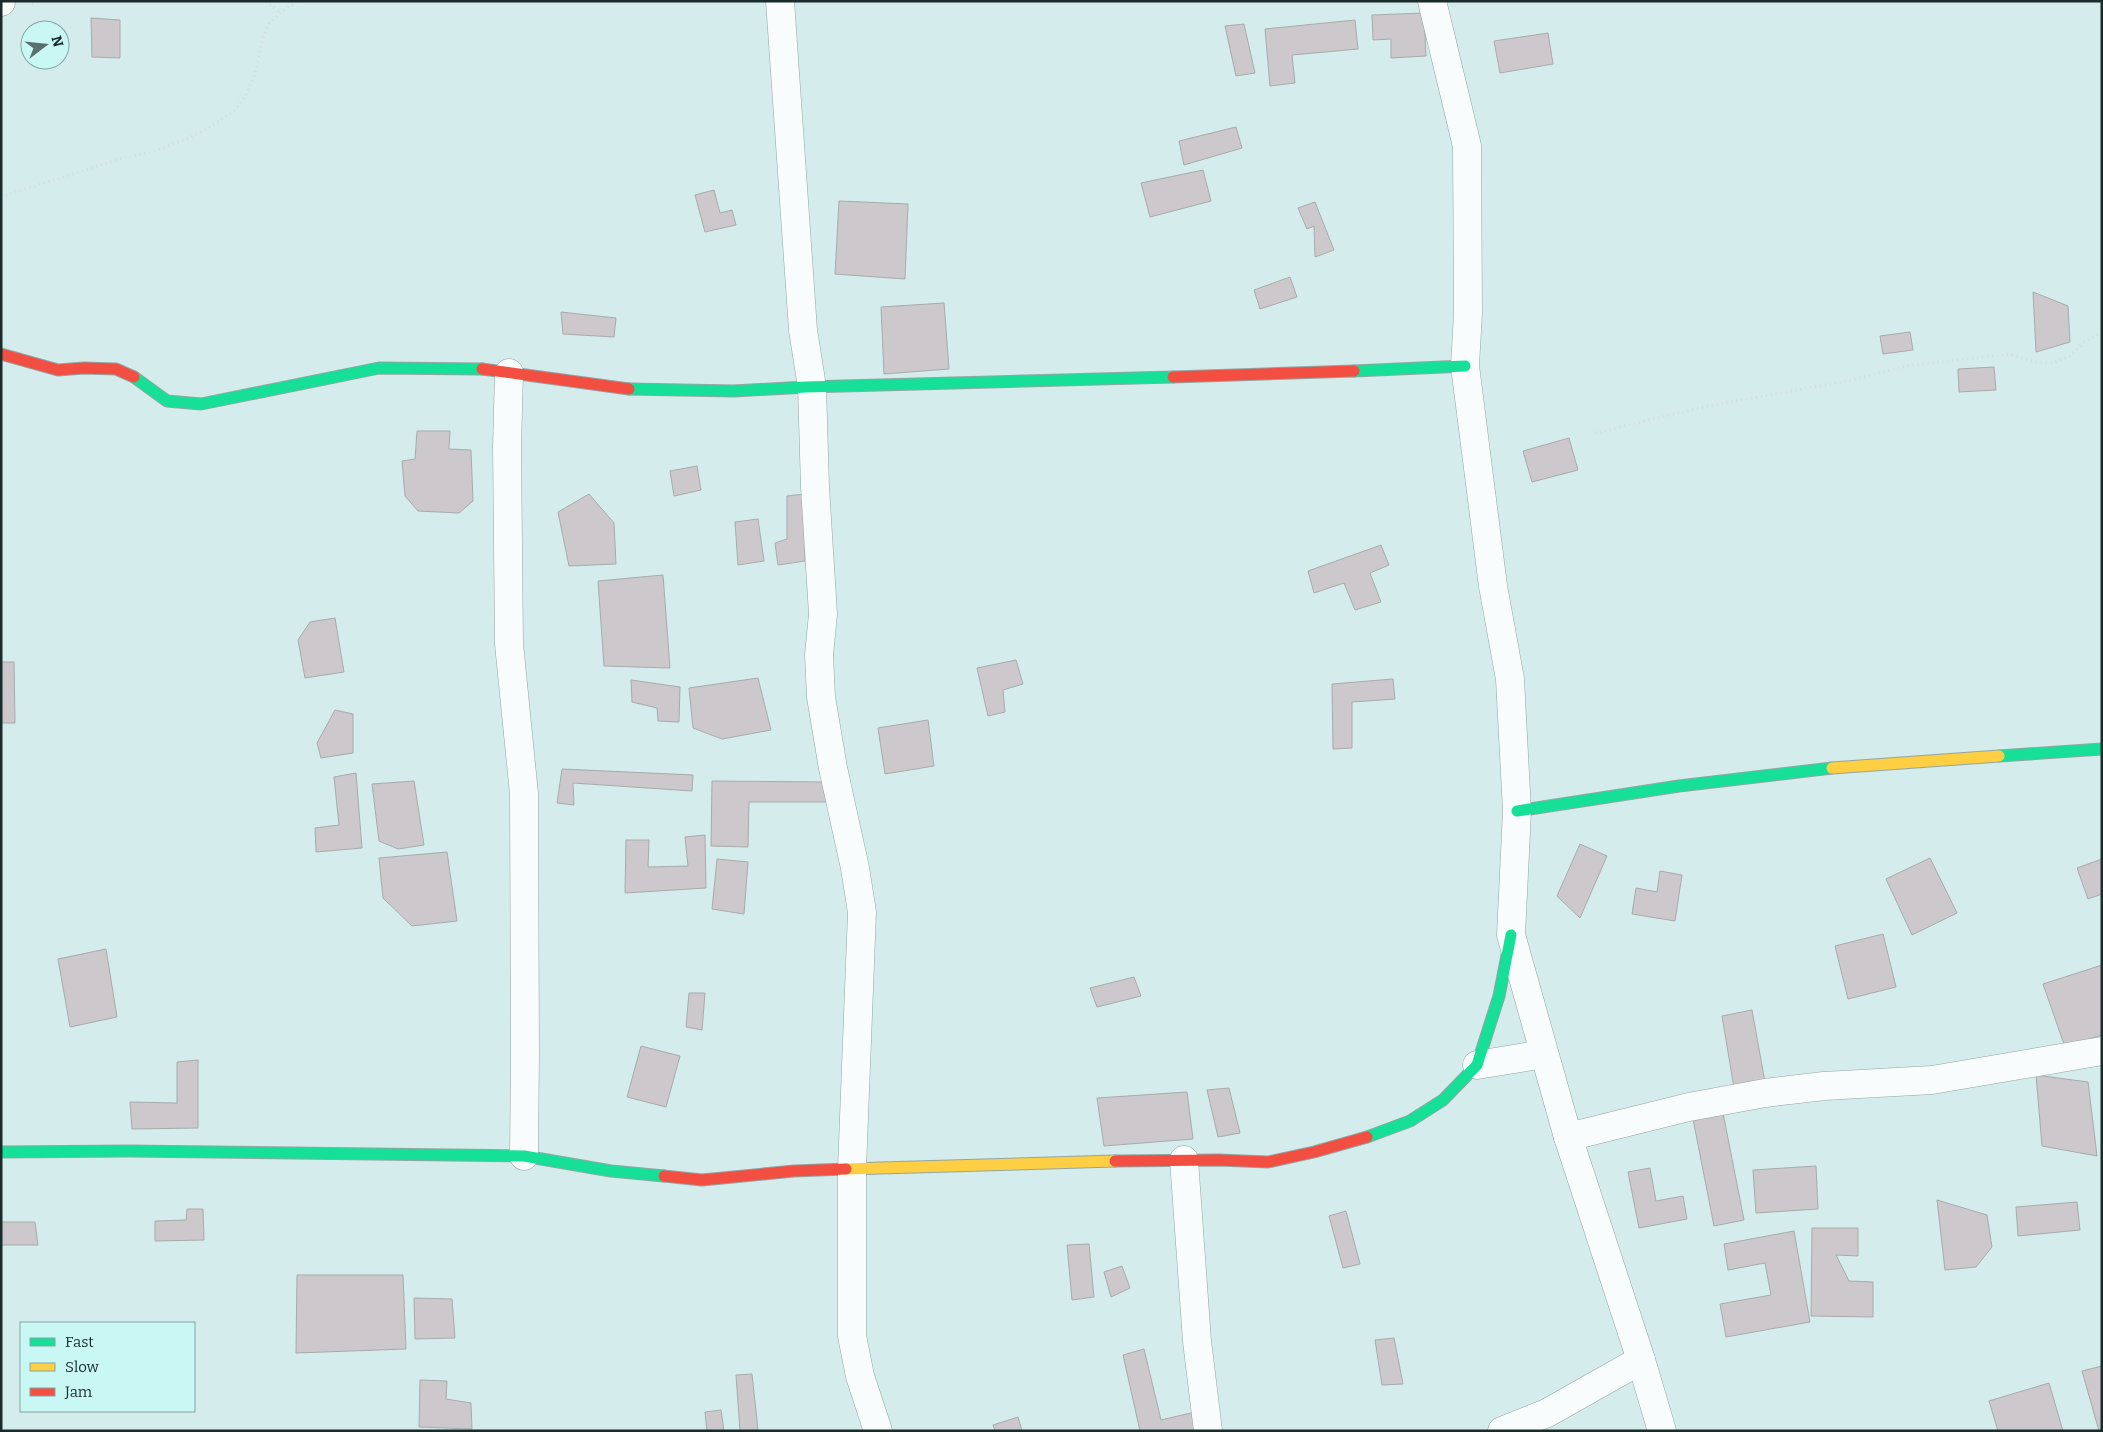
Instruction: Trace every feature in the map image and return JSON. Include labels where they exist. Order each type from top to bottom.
[{"type":"street","points":[[780,1],[803,330],[812,387],[815,487],[823,614],[819,655],[821,697],[833,768],[857,877],[862,912],[852,1168],[852,1336],[860,1376],[878,1431]]},
{"type":"street","points":[[1,1152],[138,1151],[524,1156],[612,1171],[702,1180],[794,1171],[852,1168],[1006,1165],[1070,1161],[1184,1160],[1268,1162],[1361,1139],[1410,1121],[1443,1100],[1477,1065],[1499,996],[1511,935],[1517,811],[1510,679],[1493,586],[1465,366],[1468,313],[1467,146],[1432,1]]},
{"type":"street","points":[[1,354],[58,370],[84,368],[116,369],[137,378],[168,401],[201,404],[379,368],[474,368],[639,390],[734,391],[812,387],[1266,375],[1426,366],[1465,366]]},
{"type":"street","points":[[509,373],[507,447],[509,644],[524,794],[524,1156]]},
{"type":"street","points":[[1517,811],[1679,786],[1847,766],[2102,749]]},
{"type":"street","points":[[1511,935],[1568,1137],[1641,1360],[1662,1431]]},
{"type":"street","points":[[1568,1137],[1689,1107],[1765,1093],[1824,1086],[1932,1080],[2005,1069],[2102,1050]]},
{"type":"street","points":[[1477,1065],[1544,1054]]},
{"type":"street","points":[[1184,1160],[1197,1341],[1208,1431]]},
{"type":"street","points":[[1502,1431],[1547,1413],[1641,1360]]},
{"type":"path","points":[[266,1],[280,13]]},
{"type":"path","points":[[1,197],[119,159],[152,152],[187,139],[212,126],[235,110],[247,93],[256,71],[261,43],[268,25],[280,13],[297,1]]},
{"type":"path","points":[[1595,433],[1708,406],[1853,380],[1905,366],[2010,354],[2034,362],[2052,363],[2069,357],[2084,342],[2102,333]]},
{"type":"building","points":[[1424,13],[1426,56],[1391,58],[1391,39],[1373,40],[1372,15]]},
{"type":"building","points":[[91,18],[120,20],[120,58],[92,57]]},
{"type":"building","points":[[1355,20],[1358,49],[1292,55],[1295,83],[1270,86],[1265,29]]},
{"type":"building","points":[[1244,24],[1255,73],[1236,76],[1225,26]]},
{"type":"building","points":[[1548,33],[1553,64],[1500,73],[1494,41]]},
{"type":"building","points":[[1236,127],[1242,148],[1184,165],[1179,141]]},
{"type":"building","points":[[1203,170],[1211,201],[1150,217],[1141,183]]},
{"type":"building","points":[[714,190],[720,213],[732,210],[736,225],[705,232],[695,195]]},
{"type":"building","points":[[839,201],[908,204],[905,279],[835,274]]},
{"type":"building","points":[[1315,202],[1334,250],[1315,257],[1314,226],[1307,229],[1298,208]]},
{"type":"building","points":[[1290,277],[1297,297],[1260,309],[1254,290]]},
{"type":"building","points":[[2033,292],[2068,306],[2070,342],[2036,352]]},
{"type":"building","points":[[944,303],[949,369],[884,374],[881,307]]},
{"type":"building","points":[[561,312],[616,318],[614,337],[563,334]]},
{"type":"building","points":[[1910,332],[1913,350],[1883,354],[1880,336]]},
{"type":"building","points":[[1994,367],[1996,390],[1959,392],[1958,369]]},
{"type":"building","points":[[417,431],[450,431],[449,449],[471,450],[473,501],[459,513],[418,511],[405,496],[402,461],[415,459]]},
{"type":"building","points":[[1569,438],[1578,470],[1532,482],[1523,451]]},
{"type":"building","points":[[697,466],[701,490],[674,496],[670,471]]},
{"type":"building","points":[[589,494],[614,523],[616,564],[569,566],[558,512]]},
{"type":"building","points":[[805,494],[805,561],[778,565],[775,543],[787,539],[787,496]]},
{"type":"building","points":[[758,519],[764,561],[738,565],[735,522]]},
{"type":"building","points":[[1381,545],[1389,565],[1370,573],[1381,602],[1355,610],[1344,583],[1314,593],[1308,571]]},
{"type":"building","points":[[663,575],[670,668],[604,666],[598,581]]},
{"type":"building","points":[[335,618],[344,672],[305,678],[298,640],[310,622]]},
{"type":"building","points":[[1016,660],[1023,684],[1003,690],[1005,712],[988,716],[977,668]]},
{"type":"building","points":[[1,662],[14,662],[15,723],[1,723]]},
{"type":"building","points":[[758,678],[771,730],[722,739],[693,728],[689,688]]},
{"type":"building","points":[[1393,679],[1395,699],[1352,702],[1352,748],[1333,749],[1332,684]]},
{"type":"building","points":[[631,680],[680,687],[679,722],[658,721],[657,708],[632,702]]},
{"type":"building","points":[[335,710],[353,714],[353,753],[321,758],[317,743]]},
{"type":"building","points":[[928,720],[934,766],[885,774],[878,728]]},
{"type":"building","points":[[562,769],[693,775],[692,791],[573,783],[574,805],[557,803]]},
{"type":"building","points":[[356,773],[362,848],[316,852],[315,828],[339,825],[334,777]]},
{"type":"building","points":[[414,781],[424,845],[398,849],[379,841],[372,784]]},
{"type":"building","points":[[712,781],[827,782],[827,802],[749,802],[748,847],[711,846]]},
{"type":"building","points":[[705,835],[706,888],[625,893],[626,840],[649,840],[648,867],[688,866],[685,837]]},
{"type":"building","points":[[1580,844],[1607,856],[1580,918],[1557,896]]},
{"type":"building","points":[[447,852],[457,921],[412,926],[383,898],[379,858]]},
{"type":"building","points":[[1930,858],[1957,913],[1912,935],[1886,879]]},
{"type":"building","points":[[717,859],[748,862],[744,914],[712,909]]},
{"type":"building","points":[[2102,859],[2102,894],[2088,899],[2077,868]]},
{"type":"building","points":[[1660,871],[1682,875],[1675,921],[1632,914],[1636,888],[1657,892]]},
{"type":"building","points":[[1883,934],[1896,987],[1848,999],[1835,946]]},
{"type":"building","points":[[106,949],[117,1017],[70,1027],[58,959]]},
{"type":"building","points":[[2102,965],[2102,1035],[2065,1047],[2043,984]]},
{"type":"building","points":[[1134,977],[1141,996],[1097,1007],[1090,988]]},
{"type":"building","points":[[689,993],[705,993],[702,1030],[686,1027]]},
{"type":"building","points":[[1752,1010],[1765,1082],[1734,1088],[1722,1016]]},
{"type":"building","points":[[641,1046],[680,1056],[666,1107],[627,1097]]},
{"type":"building","points":[[198,1060],[198,1128],[132,1129],[130,1102],[177,1103],[177,1062]]},
{"type":"building","points":[[2036,1075],[2088,1082],[2097,1156],[2042,1146]]},
{"type":"building","points":[[1229,1088],[1240,1133],[1218,1137],[1207,1090]]},
{"type":"building","points":[[1187,1092],[1193,1139],[1104,1146],[1097,1098]]},
{"type":"building","points":[[1723,1113],[1744,1220],[1714,1226],[1693,1119]]},
{"type":"building","points":[[1816,1166],[1818,1209],[1756,1213],[1753,1170]]},
{"type":"building","points":[[1650,1168],[1656,1201],[1683,1196],[1687,1219],[1639,1228],[1628,1172]]},
{"type":"building","points":[[1937,1200],[1987,1215],[1992,1247],[1976,1267],[1945,1270]]},
{"type":"building","points":[[2077,1202],[2080,1230],[2018,1236],[2016,1207]]},
{"type":"building","points":[[187,1209],[203,1209],[204,1240],[155,1241],[155,1221],[186,1220]]},
{"type":"building","points":[[1346,1211],[1360,1264],[1343,1268],[1329,1216]]},
{"type":"building","points":[[1,1222],[35,1222],[38,1245],[1,1245]]},
{"type":"building","points":[[1812,1228],[1858,1228],[1858,1256],[1836,1255],[1849,1281],[1873,1282],[1873,1317],[1811,1316]]},
{"type":"building","points":[[1794,1231],[1810,1322],[1726,1337],[1720,1304],[1771,1295],[1765,1263],[1728,1270],[1724,1244]]},
{"type":"building","points":[[1089,1244],[1094,1297],[1072,1300],[1067,1245]]},
{"type":"building","points":[[1122,1266],[1130,1288],[1111,1297],[1104,1272]]},
{"type":"building","points":[[297,1275],[403,1275],[406,1349],[296,1353]]},
{"type":"building","points":[[414,1298],[452,1299],[455,1338],[415,1339]]},
{"type":"building","points":[[1394,1338],[1403,1384],[1382,1385],[1375,1340]]},
{"type":"building","points":[[1144,1349],[1161,1420],[1195,1412],[1199,1431],[1140,1431],[1123,1355]]},
{"type":"building","points":[[2102,1366],[2102,1431],[2099,1431],[2082,1371]]},
{"type":"building","points":[[752,1374],[758,1430],[740,1431],[736,1375]]},
{"type":"building","points":[[420,1380],[447,1381],[446,1399],[471,1403],[472,1429],[419,1427]]},
{"type":"building","points":[[2049,1383],[2063,1431],[1998,1431],[1989,1401]]},
{"type":"building","points":[[721,1410],[724,1431],[707,1431],[705,1412]]},
{"type":"building","points":[[1018,1417],[1022,1431],[995,1431],[993,1425]]},
{"type":"traffic: fast","points":[[1354,371],[1465,366]]},
{"type":"traffic: fast","points":[[134,377],[167,401],[201,404],[379,368],[482,369]]},
{"type":"traffic: fast","points":[[629,389],[734,391],[806,387],[1173,377]]},
{"type":"traffic: fast","points":[[1999,756],[2102,749]]},
{"type":"traffic: fast","points":[[1517,811],[1679,786],[1832,768]]},
{"type":"traffic: fast","points":[[1367,1137],[1410,1121],[1443,1100],[1477,1065],[1499,996],[1511,935]]},
{"type":"traffic: fast","points":[[1,1152],[129,1151],[524,1156],[611,1171],[664,1176]]},
{"type":"traffic: slow","points":[[1832,768],[1999,756]]},
{"type":"traffic: slow","points":[[846,1169],[1115,1161]]},
{"type":"traffic: jam","points":[[1,354],[58,370],[84,368],[116,369],[134,377]]},
{"type":"traffic: jam","points":[[482,369],[629,389]]},
{"type":"traffic: jam","points":[[1173,377],[1354,371]]},
{"type":"traffic: jam","points":[[1115,1161],[1219,1160],[1268,1162],[1314,1152],[1367,1137]]},
{"type":"traffic: jam","points":[[664,1176],[702,1180],[794,1171],[846,1169]]}]
